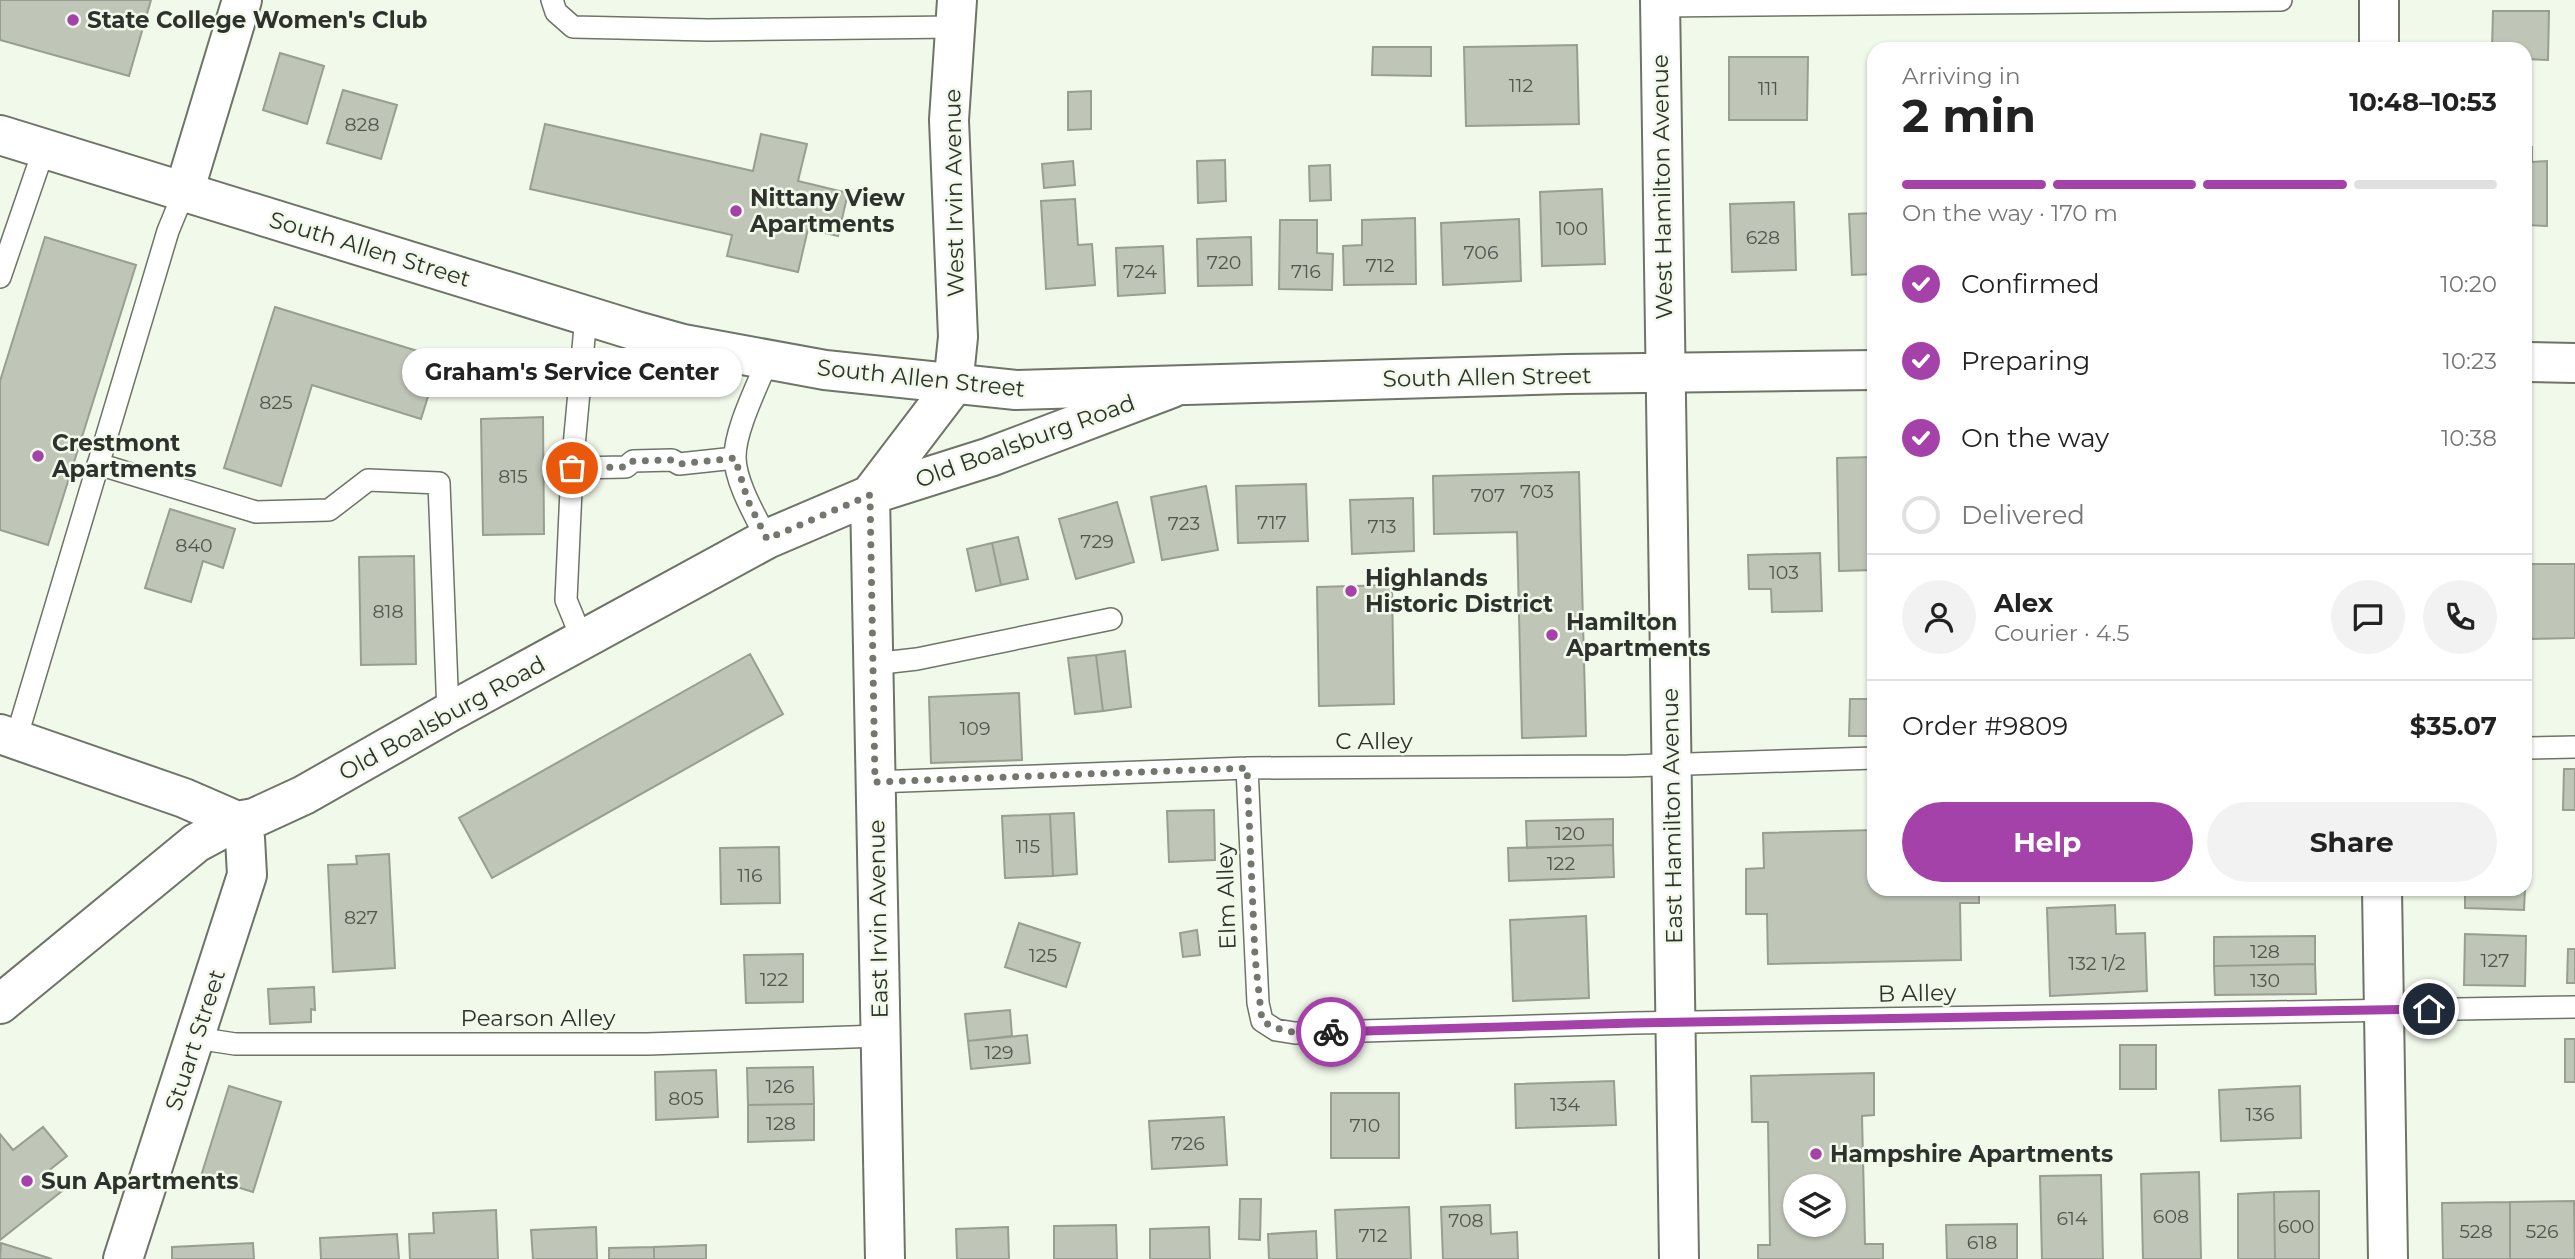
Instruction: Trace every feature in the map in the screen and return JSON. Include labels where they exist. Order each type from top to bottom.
[{"type":"street","points":[[184,192],[242,0]]},
{"type":"street","points":[[2379,0],[2379,42]]},
{"type":"street","name":"West Hamilton Avenue","points":[[1660,3],[1664,373]]},
{"type":"street","name":"West Irvin Avenue","points":[[953,386],[958,337],[949,120],[955,13]]},
{"type":"street","name":"South Allen Street","points":[[0,135],[683,344],[825,370],[953,386],[1016,390],[1867,370]]},
{"type":"street","points":[[2532,362],[2575,363]]},
{"type":"street","name":"East Hamilton Avenue","points":[[1664,373],[1679,1259]]},
{"type":"street","name":"Old Boalsburg Road","points":[[0,1004],[196,843],[237,821],[271,811],[304,795],[767,539],[870,495],[990,457],[1180,385]]},
{"type":"street","name":"Old Boalsburg Road","points":[[870,495],[953,386]]},
{"type":"street","name":"East Irvin Avenue","points":[[870,495],[885,1259]]},
{"type":"street","points":[[8,736],[184,798],[237,821]]},
{"type":"street","name":"Stuart Street","points":[[123,1259],[247,874],[245,838],[237,821]]},
{"type":"street","points":[[2382,896],[2388,1259]]},
{"type":"lane","points":[[1660,3],[2281,0]]},
{"type":"lane","points":[[554,6],[573,27],[708,30],[955,13]]},
{"type":"lane","points":[[0,277],[44,149]]},
{"type":"lane","points":[[8,736],[99,464],[168,231],[184,192]]},
{"type":"lane","points":[[582,639],[566,600],[572,468],[586,316]]},
{"type":"lane","points":[[767,539],[748,501],[735,458],[742,428],[768,359]]},
{"type":"lane","points":[[572,468],[626,467],[633,461],[672,460],[679,464],[735,458]]},
{"type":"lane","points":[[99,464],[256,512],[329,510],[368,481],[439,484],[448,713]]},
{"type":"lane","points":[[873,664],[916,659],[1111,619]]},
{"type":"lane","points":[[2532,748],[2575,747]]},
{"type":"lane","name":"C Alley","points":[[875,782],[1247,768],[1671,765],[1867,758]]},
{"type":"lane","name":"Elm Alley","points":[[1247,768],[1255,957],[1262,1021]]},
{"type":"lane","name":"B Alley","points":[[1262,1021],[1276,1030],[1295,1033],[1675,1023],[2575,1007]]},
{"type":"lane","name":"Pearson Alley","points":[[196,1038],[234,1044],[622,1044],[880,1035]]},
{"type":"building","name":"State College Women's Club","points":[[0,0],[151,0],[129,76],[0,40]]},
{"type":"building","points":[[2493,11],[2549,11],[2548,60],[2532,59],[2532,42],[2492,42]]},
{"type":"building","points":[[1577,45],[1579,124],[1466,126],[1464,47]]},
{"type":"building","points":[[1373,47],[1431,47],[1431,76],[1372,75]]},
{"type":"building","points":[[280,53],[324,66],[307,124],[263,110]]},
{"type":"building","points":[[1729,57],[1808,57],[1807,120],[1729,120]]},
{"type":"building","points":[[343,90],[397,105],[381,159],[327,143]]},
{"type":"building","points":[[1091,91],[1091,129],[1068,130],[1068,92]]},
{"type":"building","name":"Nittany View Apartments","points":[[545,124],[753,171],[761,134],[807,144],[798,181],[848,193],[838,236],[808,229],[798,272],[727,256],[732,235],[530,189]]},
{"type":"building","points":[[1225,160],[1226,201],[1198,203],[1197,161]]},
{"type":"building","points":[[1073,161],[1075,185],[1044,188],[1042,164]]},
{"type":"building","points":[[2547,161],[2547,226],[2532,225],[2532,162]]},
{"type":"building","points":[[1330,165],[1331,200],[1310,201],[1309,166]]},
{"type":"building","points":[[1602,189],[1605,264],[1542,266],[1540,192]]},
{"type":"building","points":[[1075,199],[1078,245],[1092,244],[1095,285],[1046,289],[1041,201]]},
{"type":"building","points":[[1794,202],[1796,270],[1732,272],[1730,204]]},
{"type":"building","points":[[1867,213],[1867,274],[1852,275],[1849,214]]},
{"type":"building","points":[[1415,218],[1416,284],[1344,285],[1343,246],[1362,245],[1362,220]]},
{"type":"building","points":[[1519,219],[1521,281],[1443,285],[1441,223]]},
{"type":"building","points":[[1280,220],[1317,220],[1317,253],[1333,254],[1332,290],[1279,289]]},
{"type":"building","name":"Crestmont Apartments","points":[[45,237],[136,265],[48,545],[0,530],[0,381]]},
{"type":"building","points":[[1251,237],[1252,285],[1198,286],[1197,239]]},
{"type":"building","points":[[1163,246],[1165,293],[1118,296],[1116,248]]},
{"type":"building","points":[[275,307],[440,358],[421,419],[312,385],[281,486],[224,468]]},
{"type":"building","points":[[543,417],[544,534],[483,535],[481,419]]},
{"type":"building","points":[[1867,457],[1867,570],[1839,571],[1837,458]]},
{"type":"building","name":"Hamilton Apartments","points":[[1579,472],[1586,736],[1522,738],[1517,532],[1434,534],[1433,476]]},
{"type":"building","points":[[1306,484],[1308,541],[1238,543],[1236,486]]},
{"type":"building","points":[[1206,486],[1218,550],[1162,560],[1151,497]]},
{"type":"building","points":[[1413,498],[1414,551],[1352,554],[1350,500]]},
{"type":"building","points":[[1117,502],[1134,562],[1076,579],[1059,519]]},
{"type":"building","points":[[170,509],[235,529],[223,568],[203,561],[191,602],[145,588]]},
{"type":"building","points":[[1018,537],[1028,579],[1001,585],[992,543]]},
{"type":"building","points":[[992,543],[1001,585],[976,591],[967,549]]},
{"type":"building","points":[[1820,553],[1822,611],[1772,612],[1771,589],[1749,589],[1748,555]]},
{"type":"building","points":[[414,556],[416,664],[361,665],[359,557]]},
{"type":"building","points":[[2532,564],[2575,564],[2575,638],[2532,639]]},
{"type":"building","points":[[1392,585],[1394,704],[1319,706],[1317,587]]},
{"type":"building","points":[[1125,651],[1131,707],[1103,711],[1096,655]]},
{"type":"building","points":[[750,654],[783,714],[492,878],[459,818]]},
{"type":"building","points":[[1096,655],[1103,711],[1075,714],[1068,658]]},
{"type":"building","points":[[1019,693],[1022,760],[931,763],[929,697]]},
{"type":"building","points":[[1850,699],[1867,699],[1867,736],[1849,736]]},
{"type":"building","points":[[2564,769],[2575,769],[2575,810],[2563,810]]},
{"type":"building","points":[[1214,810],[1215,860],[1169,862],[1167,811]]},
{"type":"building","points":[[1074,813],[1077,874],[1053,876],[1050,814]]},
{"type":"building","points":[[1050,814],[1053,876],[1005,878],[1002,816]]},
{"type":"building","points":[[1613,819],[1613,845],[1527,848],[1526,821]]},
{"type":"building","points":[[1867,830],[1867,896],[1979,896],[1979,903],[1960,903],[1961,960],[1768,964],[1767,914],[1746,914],[1746,869],[1764,868],[1763,833]]},
{"type":"building","points":[[1613,845],[1614,877],[1509,881],[1508,848]]},
{"type":"building","points":[[779,847],[780,903],[721,904],[720,848]]},
{"type":"building","points":[[389,854],[395,968],[333,972],[328,865],[357,864],[356,856]]},
{"type":"building","points":[[2465,896],[2525,896],[2524,910],[2465,908]]},
{"type":"building","points":[[2115,905],[2116,934],[2145,933],[2147,991],[2050,996],[2047,908]]},
{"type":"building","points":[[1586,916],[1589,998],[1513,1001],[1510,920]]},
{"type":"building","points":[[1019,923],[1080,943],[1066,987],[1005,967]]},
{"type":"building","points":[[1197,930],[1200,955],[1183,957],[1180,933]]},
{"type":"building","points":[[2465,934],[2526,936],[2525,986],[2464,985]]},
{"type":"building","points":[[2315,936],[2315,964],[2214,966],[2214,937]]},
{"type":"building","points":[[2568,949],[2575,949],[2575,983],[2567,983]]},
{"type":"building","points":[[803,954],[803,1002],[746,1003],[744,955]]},
{"type":"building","points":[[2315,964],[2316,994],[2215,995],[2214,966]]},
{"type":"building","points":[[314,987],[315,1010],[311,1009],[311,1022],[270,1024],[268,989]]},
{"type":"building","points":[[1010,1010],[1012,1036],[968,1041],[965,1014]]},
{"type":"building","points":[[1027,1035],[1030,1063],[971,1069],[968,1041]]},
{"type":"building","points":[[2565,1039],[2575,1039],[2575,1082],[2565,1082]]},
{"type":"building","points":[[2120,1045],[2156,1045],[2156,1089],[2120,1089]]},
{"type":"building","points":[[813,1067],[814,1104],[748,1105],[747,1068]]},
{"type":"building","points":[[716,1070],[718,1117],[656,1120],[655,1072]]},
{"type":"building","name":"Hampshire Apartments","points":[[1874,1073],[1874,1115],[1862,1116],[1865,1244],[1883,1244],[1883,1259],[1758,1259],[1758,1245],[1770,1245],[1768,1122],[1752,1122],[1751,1076]]},
{"type":"building","points":[[1614,1081],[1616,1125],[1516,1128],[1515,1084]]},
{"type":"building","points":[[229,1086],[281,1102],[253,1192],[201,1176]]},
{"type":"building","points":[[2300,1086],[2301,1138],[2221,1141],[2219,1090]]},
{"type":"building","points":[[1331,1093],[1399,1093],[1399,1158],[1331,1158]]},
{"type":"building","points":[[814,1104],[814,1140],[748,1142],[748,1105]]},
{"type":"building","points":[[1224,1117],[1227,1165],[1152,1169],[1149,1121]]},
{"type":"building","name":"Sun Apartments","points":[[43,1127],[67,1156],[47,1172],[62,1191],[0,1240],[0,1134],[13,1150]]},
{"type":"building","points":[[2199,1172],[2201,1259],[2143,1259],[2141,1174]]},
{"type":"building","points":[[2101,1175],[2103,1259],[2042,1259],[2040,1176]]},
{"type":"building","points":[[2319,1191],[2319,1259],[2275,1259],[2274,1192]]},
{"type":"building","points":[[2274,1192],[2275,1259],[2238,1259],[2238,1194]]},
{"type":"building","points":[[1240,1199],[1261,1199],[1260,1240],[1239,1239]]},
{"type":"building","points":[[2574,1201],[2575,1259],[2510,1259],[2510,1202]]},
{"type":"building","points":[[2510,1202],[2510,1259],[2443,1259],[2442,1203]]},
{"type":"building","points":[[1490,1205],[1491,1234],[1517,1232],[1518,1259],[1443,1259],[1441,1207]]},
{"type":"building","points":[[1409,1207],[1411,1259],[1337,1259],[1335,1210]]},
{"type":"building","points":[[496,1210],[498,1259],[410,1259],[409,1234],[434,1233],[433,1213]]},
{"type":"building","points":[[2017,1224],[2017,1259],[1947,1259],[1946,1225]]},
{"type":"building","points":[[1116,1225],[1117,1259],[1054,1259],[1054,1226]]},
{"type":"building","points":[[596,1227],[597,1259],[533,1259],[531,1230]]},
{"type":"building","points":[[1008,1227],[1009,1259],[957,1259],[956,1229]]},
{"type":"building","points":[[1209,1227],[1210,1259],[1150,1259],[1150,1229]]},
{"type":"building","points":[[1316,1231],[1317,1259],[1269,1259],[1268,1234]]},
{"type":"building","points":[[397,1234],[399,1259],[321,1259],[320,1238]]},
{"type":"building","points":[[1,1243],[52,1259],[0,1259]]},
{"type":"building","points":[[253,1243],[254,1259],[172,1259],[172,1247]]},
{"type":"building","points":[[706,1245],[706,1259],[654,1259],[654,1247]]},
{"type":"building","points":[[654,1247],[654,1259],[609,1259],[609,1248]]},
{"type":"way so far","points":[[572,468],[626,467],[633,461],[672,460],[679,464],[735,458],[748,501],[767,539],[870,495],[875,782],[1247,768],[1255,957],[1262,1021],[1276,1030],[1295,1033],[1331,1032]]},
{"type":"place","name":"State College Women's Club","points":[[73,20]]},
{"type":"place","name":"Nittany View Apartments","points":[[736,211]]},
{"type":"place","name":"Crestmont Apartments","points":[[38,456]]},
{"type":"place","name":"Graham's Service Center","points":[[572,468]]},
{"type":"place","name":"Highlands Historic District","points":[[1351,591]]},
{"type":"place","name":"Hamilton Apartments","points":[[1552,635]]},
{"type":"place","name":"Hampshire Apartments","points":[[1816,1154]]},
{"type":"place","name":"Sun Apartments","points":[[27,1181]]},
{"type":"route","points":[[1331,1032],[1633,1023],[2384,1012],[2429,1009]]}]
